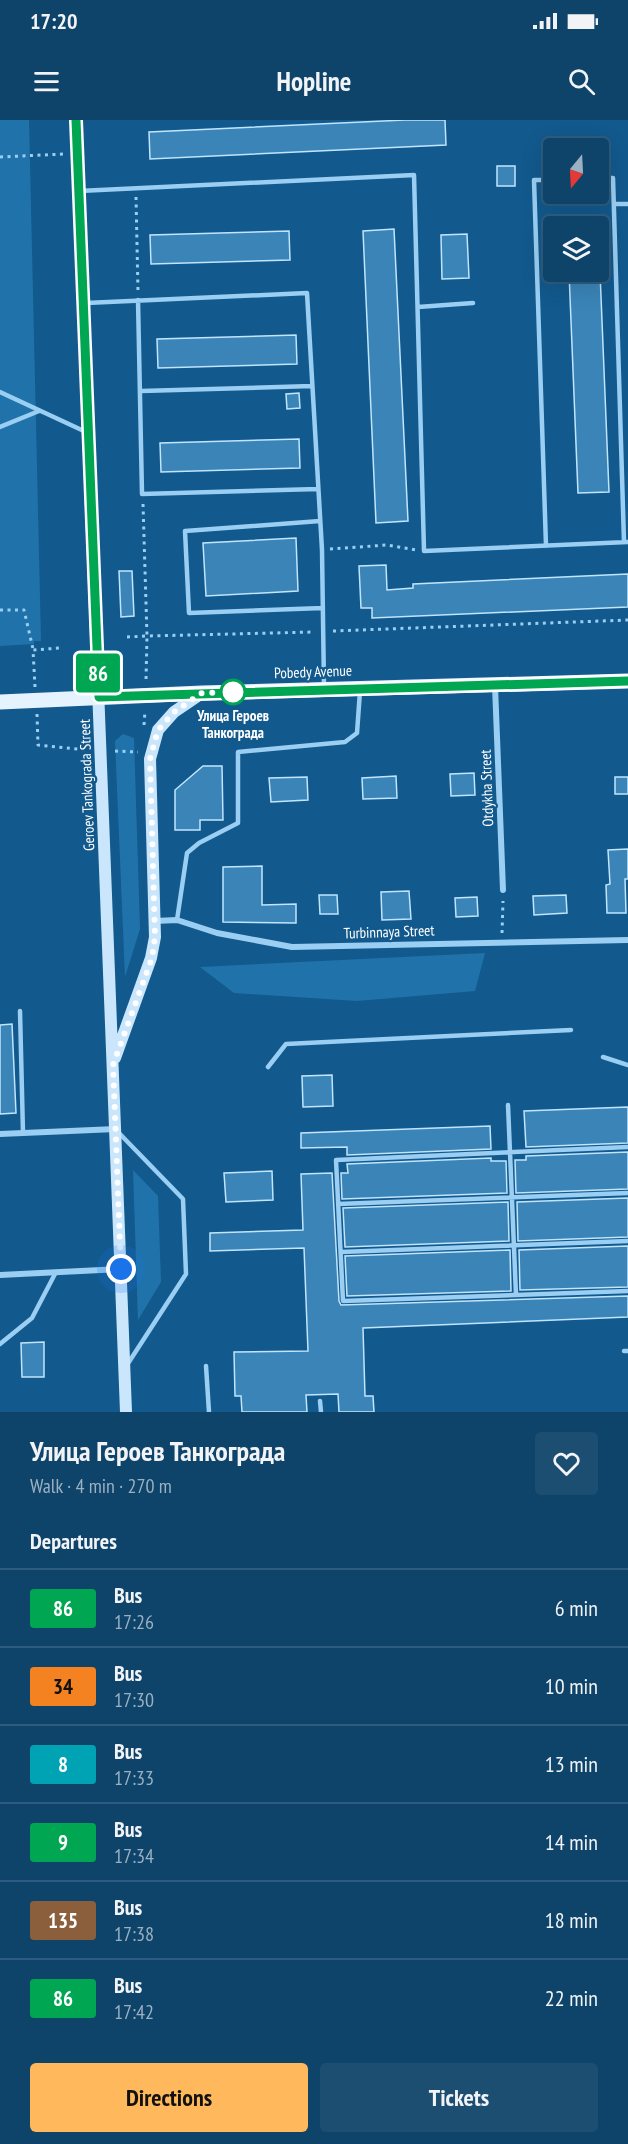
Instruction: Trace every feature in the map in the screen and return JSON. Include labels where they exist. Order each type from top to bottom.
[{"type":"main road","name":"Geroev Tankograda Street","points":[[76,120],[126,1412]]},
{"type":"main road","name":"Pobedy Avenue","points":[[0,702],[202,693],[628,681]]},
{"type":"main road","points":[[113,1065],[152,958],[155,937],[150,759],[158,730],[174,712],[202,693]]},
{"type":"street","name":"Otdykha Street","points":[[495,685],[503,890]]},
{"type":"street","name":"Turbinnaya Street","points":[[155,921],[177,920],[217,933],[292,947],[628,940]]},
{"type":"street","points":[[0,1134],[116,1130]]},
{"type":"street","points":[[0,1275],[121,1269]]},
{"type":"lane","points":[[79,191],[414,175],[424,551],[626,542],[615,204],[613,178],[609,178]]},
{"type":"lane","points":[[543,180],[534,180],[546,546]]},
{"type":"lane","points":[[615,204],[628,204]]},
{"type":"lane","points":[[83,303],[307,293],[322,550],[324,690]]},
{"type":"lane","points":[[138,300],[142,494],[318,489]]},
{"type":"lane","points":[[417,307],[473,303]]},
{"type":"lane","points":[[141,391],[312,386]]},
{"type":"lane","points":[[0,392],[89,434]]},
{"type":"lane","points":[[0,427],[39,411]]},
{"type":"lane","points":[[320,521],[185,531],[189,613],[323,608]]},
{"type":"lane","points":[[177,920],[187,853],[199,843],[238,823],[238,752],[345,742],[357,733],[360,689]]},
{"type":"lane","points":[[20,1011],[23,1133]]},
{"type":"lane","points":[[268,1067],[286,1044],[571,1030]]},
{"type":"lane","points":[[603,1058],[628,1065]]},
{"type":"lane","points":[[508,1105],[516,1295]]},
{"type":"lane","points":[[116,1130],[183,1199],[186,1274],[124,1370]]},
{"type":"lane","points":[[628,1147],[336,1160],[343,1301],[628,1291]]},
{"type":"lane","points":[[338,1204],[628,1193]]},
{"type":"lane","points":[[341,1252],[628,1241]]},
{"type":"lane","points":[[0,1344],[32,1318],[56,1272]]},
{"type":"lane","points":[[206,1366],[208,1412]]},
{"type":"lane","points":[[320,1401],[321,1412]]},
{"type":"path","points":[[0,157],[77,153]]},
{"type":"path","points":[[136,189],[138,300]]},
{"type":"path","points":[[142,494],[147,636],[323,632],[628,620]]},
{"type":"path","points":[[322,550],[387,545],[424,551]]},
{"type":"path","points":[[0,610],[24,610],[33,650]]},
{"type":"path","points":[[502,941],[503,890]]},
{"type":"shaded area","points":[[0,120],[29,120],[41,641],[34,641],[34,644],[0,646]]},
{"type":"shaded area","points":[[123,734],[134,738],[140,929],[125,977],[115,741]]},
{"type":"shaded area","points":[[485,953],[475,991],[357,1001],[234,993],[200,967]]},
{"type":"shaded area","points":[[133,1170],[158,1196],[161,1282],[138,1320]]},
{"type":"building","points":[[445,120],[446,145],[150,159],[149,132]]},
{"type":"building","points":[[497,166],[515,166],[515,186],[497,186]]},
{"type":"building","points":[[394,229],[408,521],[376,523],[363,231]]},
{"type":"building","points":[[289,231],[290,260],[151,264],[150,235]]},
{"type":"building","points":[[467,234],[469,278],[442,279],[441,235]]},
{"type":"building","points":[[569,282],[600,282],[609,492],[578,493]]},
{"type":"building","points":[[296,335],[297,364],[158,368],[157,339]]},
{"type":"building","points":[[299,393],[300,408],[287,409],[286,394]]},
{"type":"building","points":[[299,439],[300,468],[161,472],[160,443]]},
{"type":"building","points":[[296,538],[298,591],[206,596],[203,543]]},
{"type":"building","points":[[386,565],[387,590],[413,588],[413,584],[628,574],[628,607],[372,618],[372,608],[361,608],[359,566]]},
{"type":"building","points":[[119,571],[132,571],[134,616],[121,617]]},
{"type":"building","points":[[203,766],[222,766],[223,820],[200,820],[200,830],[175,830],[175,790]]},
{"type":"building","points":[[474,773],[475,795],[451,796],[450,774]]},
{"type":"building","points":[[396,776],[397,798],[363,799],[362,778]]},
{"type":"building","points":[[307,777],[308,800],[271,802],[269,778]]},
{"type":"building","points":[[615,777],[628,777],[628,794],[615,794]]},
{"type":"building","points":[[628,849],[628,879],[625,879],[626,913],[607,913],[606,885],[610,884],[608,850]]},
{"type":"building","points":[[262,866],[262,905],[296,904],[296,923],[223,922],[223,867]]},
{"type":"building","points":[[409,891],[411,919],[382,920],[381,892]]},
{"type":"building","points":[[319,895],[337,895],[338,914],[320,914]]},
{"type":"building","points":[[566,895],[567,913],[534,915],[533,896]]},
{"type":"building","points":[[477,897],[478,916],[456,917],[455,898]]},
{"type":"building","points":[[12,1024],[16,1113],[0,1114],[0,1025]]},
{"type":"building","points":[[332,1075],[333,1106],[303,1107],[302,1076]]},
{"type":"building","points":[[628,1107],[628,1143],[526,1147],[524,1111]]},
{"type":"building","points":[[490,1126],[491,1149],[347,1155],[347,1147],[301,1148],[301,1133]]},
{"type":"building","points":[[628,1152],[628,1189],[516,1193],[515,1160],[526,1160],[526,1156]]},
{"type":"building","points":[[491,1158],[491,1161],[506,1161],[507,1193],[342,1199],[341,1173],[348,1173],[347,1164]]},
{"type":"building","points":[[272,1171],[273,1200],[226,1202],[224,1173]]},
{"type":"building","points":[[332,1173],[341,1305],[628,1296],[628,1317],[363,1328],[365,1396],[373,1396],[374,1412],[339,1412],[338,1394],[306,1395],[307,1412],[242,1412],[241,1396],[235,1396],[234,1352],[308,1351],[304,1248],[210,1251],[210,1233],[303,1230],[301,1174]]},
{"type":"building","points":[[628,1198],[628,1237],[518,1241],[517,1202]]},
{"type":"building","points":[[508,1202],[509,1241],[345,1247],[343,1208]]},
{"type":"building","points":[[628,1246],[628,1287],[520,1290],[519,1250]]},
{"type":"building","points":[[510,1250],[511,1291],[347,1296],[345,1256]]},
{"type":"building","points":[[44,1342],[44,1377],[22,1377],[21,1343]]},
{"type":"bus line","name":"86","points":[[76,120],[99,697],[628,681]]},
{"type":"place","name":"Улица Героев Танкограда","points":[[233,692]]},
{"type":"route","points":[[121,1269],[113,1065],[152,958],[155,937],[150,759],[158,730],[174,712],[202,693],[239,692],[233,692]]}]
